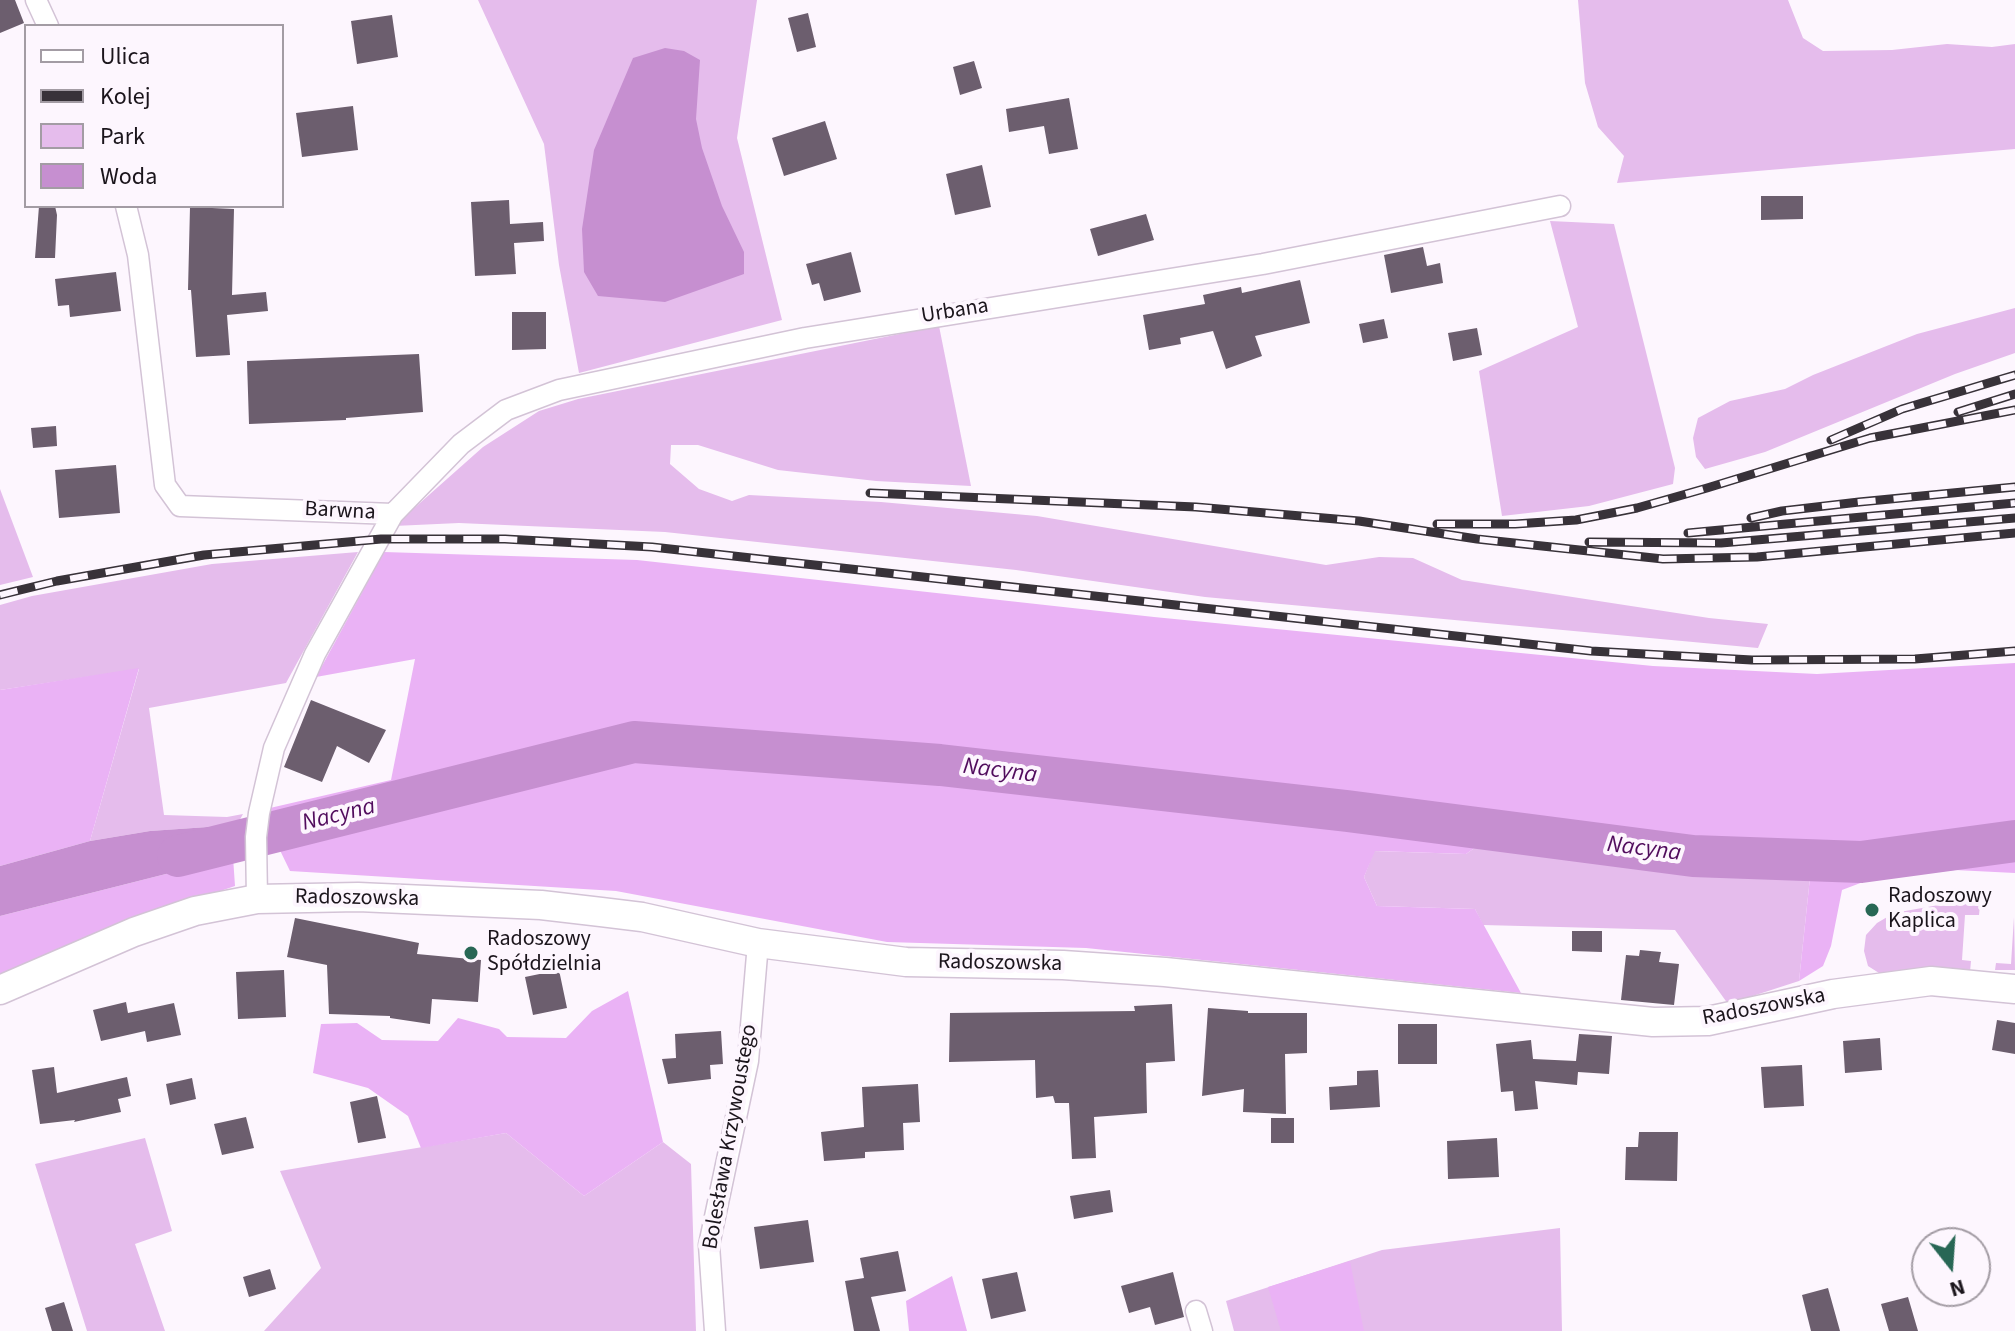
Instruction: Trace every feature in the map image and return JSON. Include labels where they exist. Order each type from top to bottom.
[{"type":"street","points":[[36,0],[47,24]]},
{"type":"street","name":"Urbana","points":[[393,514],[461,444],[506,410],[559,390],[805,338],[1263,264],[1560,206]]},
{"type":"street","name":"Barwna","points":[[126,208],[138,255],[165,485],[180,506],[393,514],[315,654],[274,748],[259,813],[255,855],[257,899]]},
{"type":"street","name":"Radoszowska","points":[[0,990],[134,932],[195,911],[257,899],[358,897],[541,905],[642,917],[758,943],[906,962],[1063,965],[1165,972],[1653,1022],[1708,1021],[1833,994],[1931,981],[2015,989]]},
{"type":"street","name":"Bolesława Krzywoustego","points":[[715,1331],[709,1245],[748,1061],[758,943]]},
{"type":"street","points":[[1196,1311],[1202,1331]]},
{"type":"green space","points":[[478,0],[757,0],[737,138],[782,320],[579,373],[559,265],[544,144]]},
{"type":"green space","points":[[1578,0],[1788,0],[1803,38],[1823,51],[1892,50],[1947,44],[1992,47],[2015,44],[2015,149],[1617,183],[1624,156],[1598,127],[1585,83]]},
{"type":"green space","points":[[1550,221],[1614,224],[1675,468],[1673,484],[1589,506],[1502,516],[1479,371],[1578,327]]},
{"type":"green space","points":[[2015,308],[2015,353],[1955,374],[1765,452],[1705,469],[1696,457],[1693,438],[1698,418],[1730,401],[1785,389],[1917,334]]},
{"type":"green space","points":[[939,326],[971,486],[876,481],[778,470],[698,445],[671,445],[670,464],[699,489],[732,501],[749,495],[881,502],[1037,516],[1326,565],[1379,557],[1413,558],[1462,580],[1709,618],[1768,624],[1758,648],[1205,597],[1016,570],[665,532],[459,523],[394,526],[483,447],[539,411],[578,399]]},
{"type":"green space","points":[[0,489],[33,577],[0,585]]},
{"type":"green space","points":[[358,552],[286,683],[149,708],[164,815],[227,817],[243,814],[237,825],[150,831],[90,841],[139,669],[0,690],[0,605],[32,596],[212,564]]},
{"type":"green space","points":[[1486,840],[1682,866],[1811,868],[1799,981],[1728,1004],[1675,930],[1483,925],[1475,909],[1377,906],[1364,877],[1374,851],[1466,854]]},
{"type":"green space","points":[[1950,903],[1980,905],[1979,915],[1965,915],[1962,960],[1971,961],[1970,972],[1879,973],[1868,966],[1864,951],[1866,935],[1877,923],[1894,913]]},
{"type":"green space","points":[[2014,917],[2015,970],[1995,970],[1996,963],[2011,964]]},
{"type":"green space","points":[[506,1133],[584,1196],[663,1142],[691,1164],[696,1331],[264,1331],[321,1268],[280,1171]]},
{"type":"green space","points":[[145,1138],[172,1231],[135,1244],[165,1331],[87,1331],[35,1164]]},
{"type":"green space","points":[[1560,1228],[1562,1331],[1234,1331],[1226,1301],[1382,1250]]},
{"type":"shaded area","points":[[384,552],[637,560],[1154,617],[1653,666],[1817,674],[2015,663],[2015,834],[1861,856],[1426,815],[936,756],[635,735],[276,826],[270,808],[391,780],[415,659],[316,677]]},
{"type":"shaded area","points":[[139,668],[90,841],[0,866],[0,690]]},
{"type":"shaded area","points":[[634,752],[937,771],[1486,840],[1466,854],[1375,851],[1364,877],[1377,906],[1475,909],[1521,993],[1086,948],[887,942],[616,891],[290,871],[275,840]]},
{"type":"shaded area","points":[[2015,848],[2015,873],[1955,870],[1871,879],[1842,890],[1831,946],[1823,966],[1799,981],[1811,868],[1860,866]]},
{"type":"shaded area","points":[[233,857],[235,886],[127,923],[0,974],[0,916]]},
{"type":"shaded area","points":[[628,991],[663,1142],[584,1196],[506,1133],[421,1148],[408,1116],[368,1088],[313,1073],[321,1024],[357,1023],[382,1040],[438,1041],[458,1018],[499,1029],[507,1037],[566,1038],[592,1011]]},
{"type":"shaded area","points":[[1350,1261],[1364,1331],[1281,1331],[1268,1287]]},
{"type":"shaded area","points":[[952,1276],[967,1331],[909,1331],[906,1301]]},
{"type":"water","points":[[665,48],[684,51],[700,60],[696,119],[702,148],[722,206],[744,252],[744,274],[665,302],[598,296],[584,272],[582,229],[594,150],[633,58]]},
{"type":"water","points":[[237,825],[233,857],[0,916],[0,866],[90,841],[150,831]]},
{"type":"building","points":[[0,0],[15,0],[24,23],[0,33]]},
{"type":"building","points":[[808,13],[816,47],[797,52],[788,18]]},
{"type":"building","points":[[392,15],[398,57],[357,64],[351,21]]},
{"type":"building","points":[[974,61],[982,88],[960,95],[953,67]]},
{"type":"building","points":[[1069,98],[1078,149],[1049,154],[1044,126],[1009,132],[1006,109]]},
{"type":"building","points":[[353,106],[358,150],[302,157],[296,113]]},
{"type":"building","points":[[825,121],[837,159],[784,176],[772,138]]},
{"type":"building","points":[[982,165],[991,207],[955,215],[946,174]]},
{"type":"building","points":[[1761,196],[1803,196],[1803,219],[1761,220]]},
{"type":"building","points":[[509,200],[510,224],[543,222],[544,241],[514,243],[516,274],[475,276],[471,202]]},
{"type":"building","points":[[39,208],[55,208],[55,258],[35,258]]},
{"type":"building","points":[[190,208],[234,209],[232,295],[266,292],[268,311],[227,315],[230,355],[196,357],[191,290],[188,290]]},
{"type":"building","points":[[1146,214],[1154,240],[1098,256],[1090,229]]},
{"type":"building","points":[[1423,247],[1427,266],[1440,263],[1443,283],[1391,293],[1384,255]]},
{"type":"building","points":[[851,252],[861,292],[824,301],[819,283],[812,285],[806,264]]},
{"type":"building","points":[[116,272],[121,311],[70,317],[69,305],[58,306],[55,279]]},
{"type":"building","points":[[1300,280],[1310,323],[1255,336],[1262,356],[1226,369],[1213,331],[1180,338],[1181,344],[1149,350],[1143,315],[1205,304],[1203,295],[1241,287],[1242,293]]},
{"type":"building","points":[[512,312],[546,312],[546,349],[512,350]]},
{"type":"building","points":[[1384,319],[1388,338],[1363,343],[1359,324]]},
{"type":"building","points":[[1477,328],[1482,355],[1453,361],[1448,333]]},
{"type":"building","points":[[419,354],[423,412],[346,420],[249,424],[247,361]]},
{"type":"building","points":[[56,426],[57,446],[33,448],[31,428]]},
{"type":"building","points":[[116,465],[120,513],[59,518],[55,470]]},
{"type":"building","points":[[311,700],[386,730],[369,763],[337,746],[322,782],[284,767]]},
{"type":"building","points":[[295,918],[419,943],[417,954],[481,960],[478,1002],[432,999],[430,1024],[390,1016],[329,1014],[327,965],[287,957]]},
{"type":"building","points":[[1572,931],[1602,931],[1602,952],[1572,951]]},
{"type":"building","points":[[1640,950],[1661,952],[1659,962],[1679,964],[1674,1005],[1621,1000],[1626,955],[1639,956]]},
{"type":"building","points":[[284,970],[286,1017],[238,1019],[236,972]]},
{"type":"building","points":[[559,970],[567,1008],[533,1015],[525,977]]},
{"type":"building","points":[[126,1002],[128,1013],[174,1003],[181,1035],[147,1042],[145,1031],[101,1041],[93,1010]]},
{"type":"building","points":[[1172,1004],[1175,1061],[1146,1063],[1147,1113],[1094,1117],[1096,1158],[1072,1159],[1069,1103],[1055,1103],[1053,1096],[1036,1098],[1035,1060],[949,1062],[950,1013],[1135,1011],[1134,1006]]},
{"type":"building","points":[[1208,1008],[1248,1013],[1307,1013],[1307,1053],[1285,1054],[1286,1114],[1243,1112],[1244,1089],[1202,1096]]},
{"type":"building","points":[[1997,1020],[2015,1023],[2015,1054],[1992,1050]]},
{"type":"building","points":[[1398,1024],[1437,1024],[1437,1064],[1398,1064]]},
{"type":"building","points":[[721,1031],[723,1064],[710,1065],[711,1079],[668,1084],[662,1059],[676,1058],[675,1034]]},
{"type":"building","points":[[1579,1034],[1612,1036],[1609,1074],[1578,1072],[1577,1085],[1535,1081],[1538,1109],[1515,1111],[1513,1091],[1501,1092],[1496,1044],[1531,1040],[1533,1059],[1576,1061]]},
{"type":"building","points":[[1880,1038],[1882,1070],[1845,1073],[1843,1041]]},
{"type":"building","points":[[1802,1065],[1804,1106],[1764,1108],[1761,1067]]},
{"type":"building","points":[[54,1067],[57,1093],[127,1077],[131,1096],[118,1099],[121,1112],[74,1122],[40,1124],[32,1070]]},
{"type":"building","points":[[1378,1070],[1380,1107],[1330,1110],[1329,1087],[1357,1085],[1357,1071]]},
{"type":"building","points":[[192,1078],[196,1099],[170,1105],[166,1084]]},
{"type":"building","points":[[918,1084],[920,1122],[903,1123],[904,1150],[865,1152],[865,1158],[824,1161],[821,1132],[864,1127],[862,1087]]},
{"type":"building","points":[[377,1096],[386,1138],[358,1143],[350,1102]]},
{"type":"building","points":[[246,1117],[254,1148],[222,1155],[214,1124]]},
{"type":"building","points":[[1271,1118],[1294,1118],[1294,1143],[1271,1143]]},
{"type":"building","points":[[1639,1132],[1678,1132],[1677,1181],[1625,1180],[1626,1147],[1638,1147]]},
{"type":"building","points":[[1497,1138],[1499,1177],[1448,1179],[1447,1141]]},
{"type":"building","points":[[1110,1190],[1113,1212],[1074,1219],[1070,1196]]},
{"type":"building","points":[[808,1220],[814,1262],[760,1269],[754,1227]]},
{"type":"building","points":[[898,1251],[906,1291],[871,1297],[880,1331],[854,1331],[845,1281],[864,1278],[860,1258]]},
{"type":"building","points":[[270,1269],[276,1289],[249,1297],[243,1277]]},
{"type":"building","points":[[1017,1272],[1026,1311],[991,1319],[982,1279]]},
{"type":"building","points":[[1173,1272],[1184,1317],[1155,1325],[1150,1307],[1129,1313],[1121,1286]]},
{"type":"building","points":[[1828,1288],[1840,1331],[1811,1331],[1802,1295]]},
{"type":"building","points":[[1908,1297],[1918,1331],[1889,1331],[1881,1304]]},
{"type":"building","points":[[64,1302],[73,1331],[52,1331],[45,1308]]},
{"type":"waterway","name":"Nacyna","points":[[178,856],[634,742],[940,765],[1347,811],[1693,856],[1861,862],[2015,841]]},
{"type":"railway","points":[[1831,440],[1902,409],[2015,375]]},
{"type":"railway","points":[[1958,412],[2015,394]]},
{"type":"railway","points":[[1437,524],[1576,520],[1637,508],[1870,438],[2015,410]]},
{"type":"railway","points":[[1751,518],[1782,511],[2015,487]]},
{"type":"railway","points":[[870,493],[1196,507],[1359,521],[1477,539],[1663,559],[1757,557],[2015,533]]},
{"type":"railway","points":[[1688,533],[2015,503]]},
{"type":"railway","points":[[1589,542],[1721,543],[2015,518]]},
{"type":"railway","points":[[0,595],[57,581],[204,555],[381,539],[505,539],[652,547],[1591,651],[1752,660],[1915,659],[2015,651]]},
{"type":"place","name":"Radoszowy Kaplica","points":[[1872,910]]},
{"type":"place","name":"Radoszowy Spółdzielnia","points":[[471,953]]}]
